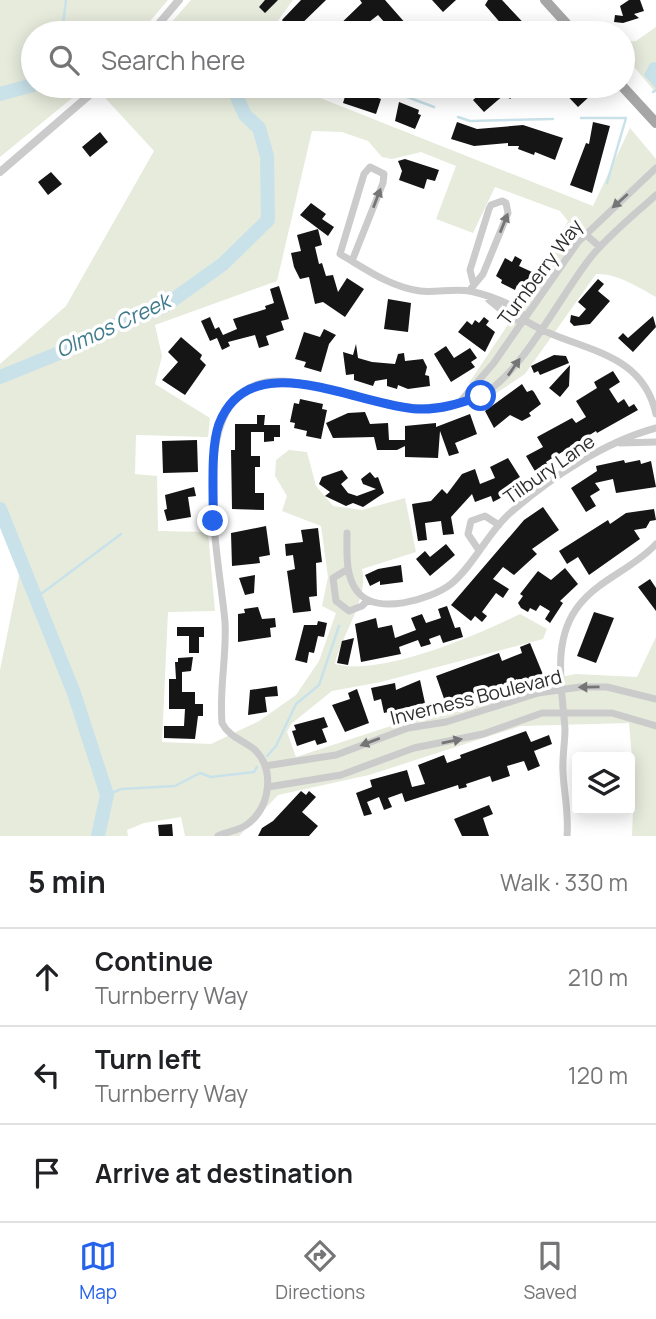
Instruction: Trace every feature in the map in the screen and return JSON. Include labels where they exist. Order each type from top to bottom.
[{"type":"main road","points":[[545,0],[564,21]]},
{"type":"main road","points":[[633,98],[656,123]]},
{"type":"street","points":[[161,21],[179,0]]},
{"type":"street","points":[[0,172],[86,98]]},
{"type":"street","points":[[352,261],[383,183],[384,174],[370,167],[365,174],[340,254],[370,273],[404,287],[421,291],[469,291],[488,298],[514,320],[523,319],[540,330],[626,365],[645,384],[656,414]]},
{"type":"street","name":"Turnberry Way","points":[[458,404],[493,364],[585,234],[656,168]]},
{"type":"street","name":"Turnberry Way","points":[[265,766],[256,751],[229,734],[222,723],[225,626],[213,521],[219,423],[229,407],[242,394],[262,384],[278,381],[418,409],[458,404],[481,396],[509,376],[600,247],[656,195]]},
{"type":"street","points":[[469,291],[473,282],[483,274],[508,213],[506,204],[502,201],[491,205],[489,209],[470,270],[473,282]]},
{"type":"street","points":[[585,234],[600,247]]},
{"type":"street","name":"Tilbury Lane","points":[[348,569],[333,578],[335,601],[349,611],[362,606],[368,600],[408,602],[433,596],[452,583],[499,525],[526,501],[576,466],[635,433],[656,428]]},
{"type":"street","name":"Tilbury Lane","points":[[619,443],[656,442]]},
{"type":"street","name":"Tilbury Lane","points":[[478,549],[468,534],[471,521],[485,516],[499,525]]},
{"type":"street","points":[[347,533],[348,569],[357,591],[368,600]]},
{"type":"street","points":[[567,836],[561,690],[561,654],[566,630],[574,613],[598,587],[635,563],[656,544]]},
{"type":"street","name":"Inverness Boulevard","points":[[265,766],[336,755],[408,728],[446,722],[515,699],[561,690],[607,687],[656,699]]},
{"type":"street","name":"Inverness Boulevard","points":[[268,787],[341,775],[414,748],[483,734],[542,713],[612,713],[656,726]]},
{"type":"street","points":[[218,836],[249,823],[263,803],[268,787],[265,766]]},
{"type":"shaded area","points":[[0,0],[168,0],[150,21],[21,21],[21,98],[72,98],[0,157]]},
{"type":"shaded area","points":[[191,0],[293,0],[278,21],[173,21]]},
{"type":"shaded area","points":[[656,27],[656,93],[635,68],[636,41]]},
{"type":"shaded area","points":[[107,98],[320,98],[593,206],[630,128],[656,159],[656,297],[619,278],[596,274],[525,374],[486,400],[469,383],[525,299],[568,221],[560,211],[495,187],[473,233],[436,219],[456,166],[421,152],[392,159],[382,157],[368,141],[342,132],[312,131],[277,281],[155,325],[162,356],[155,384],[210,418],[208,437],[136,435],[135,474],[157,476],[158,531],[208,532],[215,611],[168,612],[162,742],[211,744],[259,721],[296,695],[319,661],[336,613],[322,606],[328,577],[321,526],[282,511],[287,496],[275,476],[276,460],[289,450],[307,452],[316,486],[333,506],[362,510],[405,498],[416,552],[362,569],[362,592],[335,664],[377,665],[429,652],[520,614],[547,629],[543,639],[381,682],[332,691],[291,724],[287,732],[296,757],[443,709],[449,714],[550,679],[576,674],[637,677],[656,637],[656,836],[632,836],[633,815],[635,815],[635,752],[631,752],[629,723],[521,726],[369,775],[278,795],[239,836],[185,836],[181,817],[144,823],[127,830],[128,836],[0,836],[0,670],[20,571],[0,520],[0,364],[66,306],[154,151]]},
{"type":"water","points":[[656,62],[656,89],[644,75],[650,63]]},
{"type":"building","points":[[265,0],[278,0],[265,13],[259,7]]},
{"type":"building","points":[[301,0],[326,0],[304,21],[282,20]]},
{"type":"building","points":[[360,0],[385,0],[403,21],[383,21],[378,15],[370,21],[343,21],[362,3]]},
{"type":"building","points":[[432,0],[456,0],[443,12]]},
{"type":"building","points":[[488,0],[502,0],[522,21],[499,21],[485,5]]},
{"type":"building","points":[[629,0],[640,0],[644,11],[634,14],[639,18],[614,21],[615,15],[623,16],[620,6]]},
{"type":"building","points":[[345,98],[381,99],[376,114],[343,103]]},
{"type":"building","points":[[475,98],[500,98],[484,112],[473,100]]},
{"type":"building","points":[[569,98],[588,98],[578,107]]},
{"type":"building","points":[[399,102],[419,110],[418,114],[421,115],[415,129],[395,121]]},
{"type":"building","points":[[457,122],[477,129],[523,125],[563,138],[555,160],[518,149],[519,146],[508,146],[508,143],[474,146],[451,139]]},
{"type":"building","points":[[593,122],[610,126],[592,193],[570,185],[586,143],[589,144]]},
{"type":"building","points":[[100,132],[108,142],[90,157],[82,147]]},
{"type":"building","points":[[405,159],[439,170],[435,181],[427,179],[424,189],[399,180],[402,171],[398,161]]},
{"type":"building","points":[[51,172],[62,184],[48,195],[38,182]]},
{"type":"building","points":[[311,203],[326,214],[322,219],[334,227],[328,236],[300,215]]},
{"type":"building","points":[[318,229],[322,245],[315,247],[319,264],[322,263],[326,276],[333,275],[338,292],[347,278],[364,289],[345,317],[323,302],[315,304],[309,277],[300,279],[294,267],[291,253],[301,251],[297,235]]},
{"type":"building","points":[[515,256],[522,260],[519,266],[532,272],[523,288],[517,285],[515,290],[501,283],[502,280],[496,276],[505,258],[512,262]]},
{"type":"building","points":[[598,279],[604,284],[598,291],[610,301],[590,324],[574,326],[570,322],[571,315],[579,317],[586,309],[578,302]]},
{"type":"building","points":[[279,286],[289,319],[281,321],[284,330],[266,336],[269,345],[259,348],[255,335],[228,342],[230,346],[222,350],[217,338],[210,341],[201,321],[210,317],[215,329],[219,327],[223,335],[237,329],[233,319],[266,309],[265,306],[274,303],[270,289]]},
{"type":"building","points":[[388,299],[411,303],[408,332],[384,329]]},
{"type":"building","points":[[653,316],[656,327],[633,352],[618,338],[623,333],[628,338]]},
{"type":"building","points":[[484,317],[489,321],[486,325],[495,332],[485,352],[458,332],[467,321],[472,325],[475,320],[479,323]]},
{"type":"building","points":[[324,329],[336,335],[329,344],[321,372],[304,367],[306,362],[295,359],[304,332],[320,337]]},
{"type":"building","points":[[181,337],[202,355],[200,359],[206,365],[185,395],[162,380],[178,362],[168,352]]},
{"type":"building","points":[[356,344],[358,358],[372,362],[395,364],[398,354],[404,353],[405,361],[423,359],[430,386],[408,389],[398,385],[397,389],[387,386],[387,379],[375,381],[373,386],[354,380],[354,374],[346,375],[343,352],[353,355]]},
{"type":"building","points":[[446,346],[454,358],[470,348],[477,358],[471,362],[475,367],[451,382],[434,354]]},
{"type":"building","points":[[554,355],[566,356],[569,363],[540,375],[538,371],[534,373],[531,366]]},
{"type":"building","points":[[570,365],[569,386],[560,397],[549,388]]},
{"type":"building","points":[[613,371],[620,382],[609,389],[618,403],[624,399],[629,407],[634,404],[638,410],[597,433],[596,431],[546,462],[548,466],[536,473],[526,456],[543,447],[537,437],[572,418],[576,423],[586,417],[576,401],[597,388],[594,382]]},
{"type":"building","points":[[522,384],[527,392],[534,392],[541,404],[529,413],[531,416],[522,421],[510,415],[494,428],[485,411]]},
{"type":"building","points":[[300,399],[323,404],[322,409],[327,410],[321,439],[306,436],[307,431],[294,428],[295,423],[290,422],[294,403],[299,404]]},
{"type":"building","points":[[365,412],[370,424],[388,423],[389,440],[405,440],[405,426],[436,423],[436,427],[470,414],[477,434],[455,443],[459,453],[449,456],[440,431],[438,458],[405,457],[405,446],[397,450],[377,450],[374,437],[333,438],[326,423],[348,413]]},
{"type":"building","points":[[257,415],[265,415],[264,425],[280,425],[280,437],[274,437],[274,441],[264,442],[264,432],[251,432],[251,456],[260,456],[260,467],[255,467],[255,493],[264,493],[264,510],[232,509],[231,450],[235,450],[235,424],[257,424]]},
{"type":"building","points":[[197,440],[198,472],[163,473],[162,441]]},
{"type":"building","points":[[508,458],[525,485],[493,502],[491,496],[475,502],[472,494],[451,517],[454,534],[443,535],[441,521],[425,523],[427,540],[418,541],[412,504],[431,501],[442,489],[447,494],[462,474],[475,469],[480,484],[495,478],[490,467]]},
{"type":"building","points":[[624,460],[625,463],[640,460],[641,464],[651,461],[656,487],[616,493],[613,479],[595,483],[600,490],[590,496],[596,506],[586,512],[571,488],[597,471],[596,466]]},
{"type":"building","points":[[342,470],[348,478],[341,484],[348,493],[357,496],[376,489],[363,484],[361,479],[370,472],[375,478],[378,477],[384,493],[363,507],[353,503],[346,506],[325,496],[330,492],[319,484],[322,477]]},
{"type":"building","points":[[194,487],[196,496],[188,497],[191,517],[167,521],[164,510],[167,509],[165,495]]},
{"type":"building","points":[[543,507],[559,530],[532,549],[537,554],[514,575],[503,567],[493,579],[509,589],[503,598],[496,593],[482,612],[487,616],[482,622],[475,616],[471,621],[451,605],[524,520]]},
{"type":"building","points":[[654,509],[656,520],[650,521],[646,528],[634,530],[640,539],[589,575],[578,557],[567,564],[559,551],[608,520],[610,524],[626,513]]},
{"type":"building","points":[[266,526],[270,555],[259,557],[260,563],[232,566],[231,533]]},
{"type":"building","points":[[318,528],[322,562],[316,563],[317,596],[309,597],[311,611],[293,613],[287,571],[295,569],[293,555],[286,556],[285,544],[303,542],[301,530]]},
{"type":"building","points":[[446,544],[455,555],[430,576],[416,559],[425,551],[430,557]]},
{"type":"building","points":[[401,565],[403,582],[380,585],[380,581],[370,586],[365,575],[378,569]]},
{"type":"building","points":[[565,568],[578,584],[560,601],[563,603],[550,623],[545,619],[550,611],[540,605],[536,611],[530,608],[528,612],[521,608],[518,603],[523,596],[520,594],[538,571],[551,580]]},
{"type":"building","points":[[255,575],[254,593],[245,595],[239,578]]},
{"type":"building","points":[[650,579],[656,588],[656,611],[638,587]]},
{"type":"building","points":[[447,606],[455,628],[460,627],[463,637],[443,643],[440,635],[429,639],[431,644],[421,647],[418,640],[399,647],[401,654],[361,662],[355,624],[376,618],[378,628],[392,625],[395,638],[416,630],[411,618],[422,614],[426,623],[441,618],[438,609]]},
{"type":"building","points":[[258,607],[262,619],[275,618],[276,627],[270,628],[271,637],[238,642],[238,614],[245,613],[244,609]]},
{"type":"building","points":[[594,612],[614,618],[596,663],[577,656]]},
{"type":"building","points":[[318,621],[327,623],[324,637],[318,636],[314,653],[309,652],[307,663],[295,660],[304,625],[317,625]]},
{"type":"building","points":[[177,627],[204,627],[204,637],[199,637],[199,653],[189,653],[189,636],[177,636]]},
{"type":"building","points":[[354,638],[348,665],[337,663],[342,641]]},
{"type":"building","points":[[530,643],[544,677],[518,682],[517,679],[474,700],[472,694],[456,700],[458,706],[448,710],[436,676],[499,653],[502,661],[522,653],[520,647]]},
{"type":"building","points":[[193,657],[191,671],[182,672],[182,692],[195,692],[195,704],[203,704],[203,716],[198,716],[195,739],[164,738],[164,726],[184,726],[185,709],[169,709],[169,679],[176,679],[175,662],[178,662],[178,658]]},
{"type":"building","points":[[420,680],[425,703],[384,713],[381,699],[374,701],[371,688],[395,683],[396,690]]},
{"type":"building","points":[[277,686],[278,696],[265,697],[267,712],[248,715],[250,690]]},
{"type":"building","points":[[357,689],[369,723],[345,732],[332,705],[350,699],[348,693]]},
{"type":"building","points":[[324,717],[328,727],[322,729],[327,742],[317,745],[315,740],[297,746],[292,731],[296,730],[294,725]]},
{"type":"building","points":[[526,731],[531,742],[549,735],[552,744],[534,751],[540,766],[528,771],[524,761],[507,766],[510,776],[492,782],[490,776],[466,784],[467,787],[459,789],[458,785],[405,802],[402,793],[388,798],[392,807],[384,810],[379,797],[367,802],[372,814],[364,816],[356,793],[372,787],[370,780],[407,770],[412,787],[425,784],[418,765],[444,755],[447,763],[461,758],[460,755]]},
{"type":"building","points":[[301,791],[306,795],[309,791],[316,797],[302,812],[318,826],[309,836],[258,836],[262,828],[273,821]]},
{"type":"building","points":[[489,805],[493,814],[483,818],[489,836],[462,836],[454,819]]},
{"type":"building","points":[[172,824],[173,836],[159,836],[158,825]]},
{"type":"waterway","points":[[63,21],[66,0]]},
{"type":"waterway","name":"Olmos Creek","points":[[0,94],[21,88]]},
{"type":"waterway","name":"Olmos Creek","points":[[0,377],[74,347],[110,327],[163,307],[223,264],[268,220],[267,156],[259,128],[245,115],[237,98]]},
{"type":"waterway","points":[[410,98],[434,107]]},
{"type":"waterway","points":[[458,117],[470,121],[553,119]]},
{"type":"waterway","points":[[581,118],[626,118],[607,183]]},
{"type":"waterway","name":"Olmos Creek","points":[[0,509],[74,693],[107,795],[98,836]]},
{"type":"waterway","points":[[37,597],[121,534]]},
{"type":"waterway","points":[[267,756],[276,746],[296,704],[319,685],[339,626]]},
{"type":"waterway","points":[[107,795],[121,789],[175,786],[200,773],[211,777],[254,772],[257,767]]},
{"type":"route","points":[[213,521],[216,434],[229,407],[248,389],[278,381],[294,382],[364,400],[418,409],[458,404],[481,396]]}]
